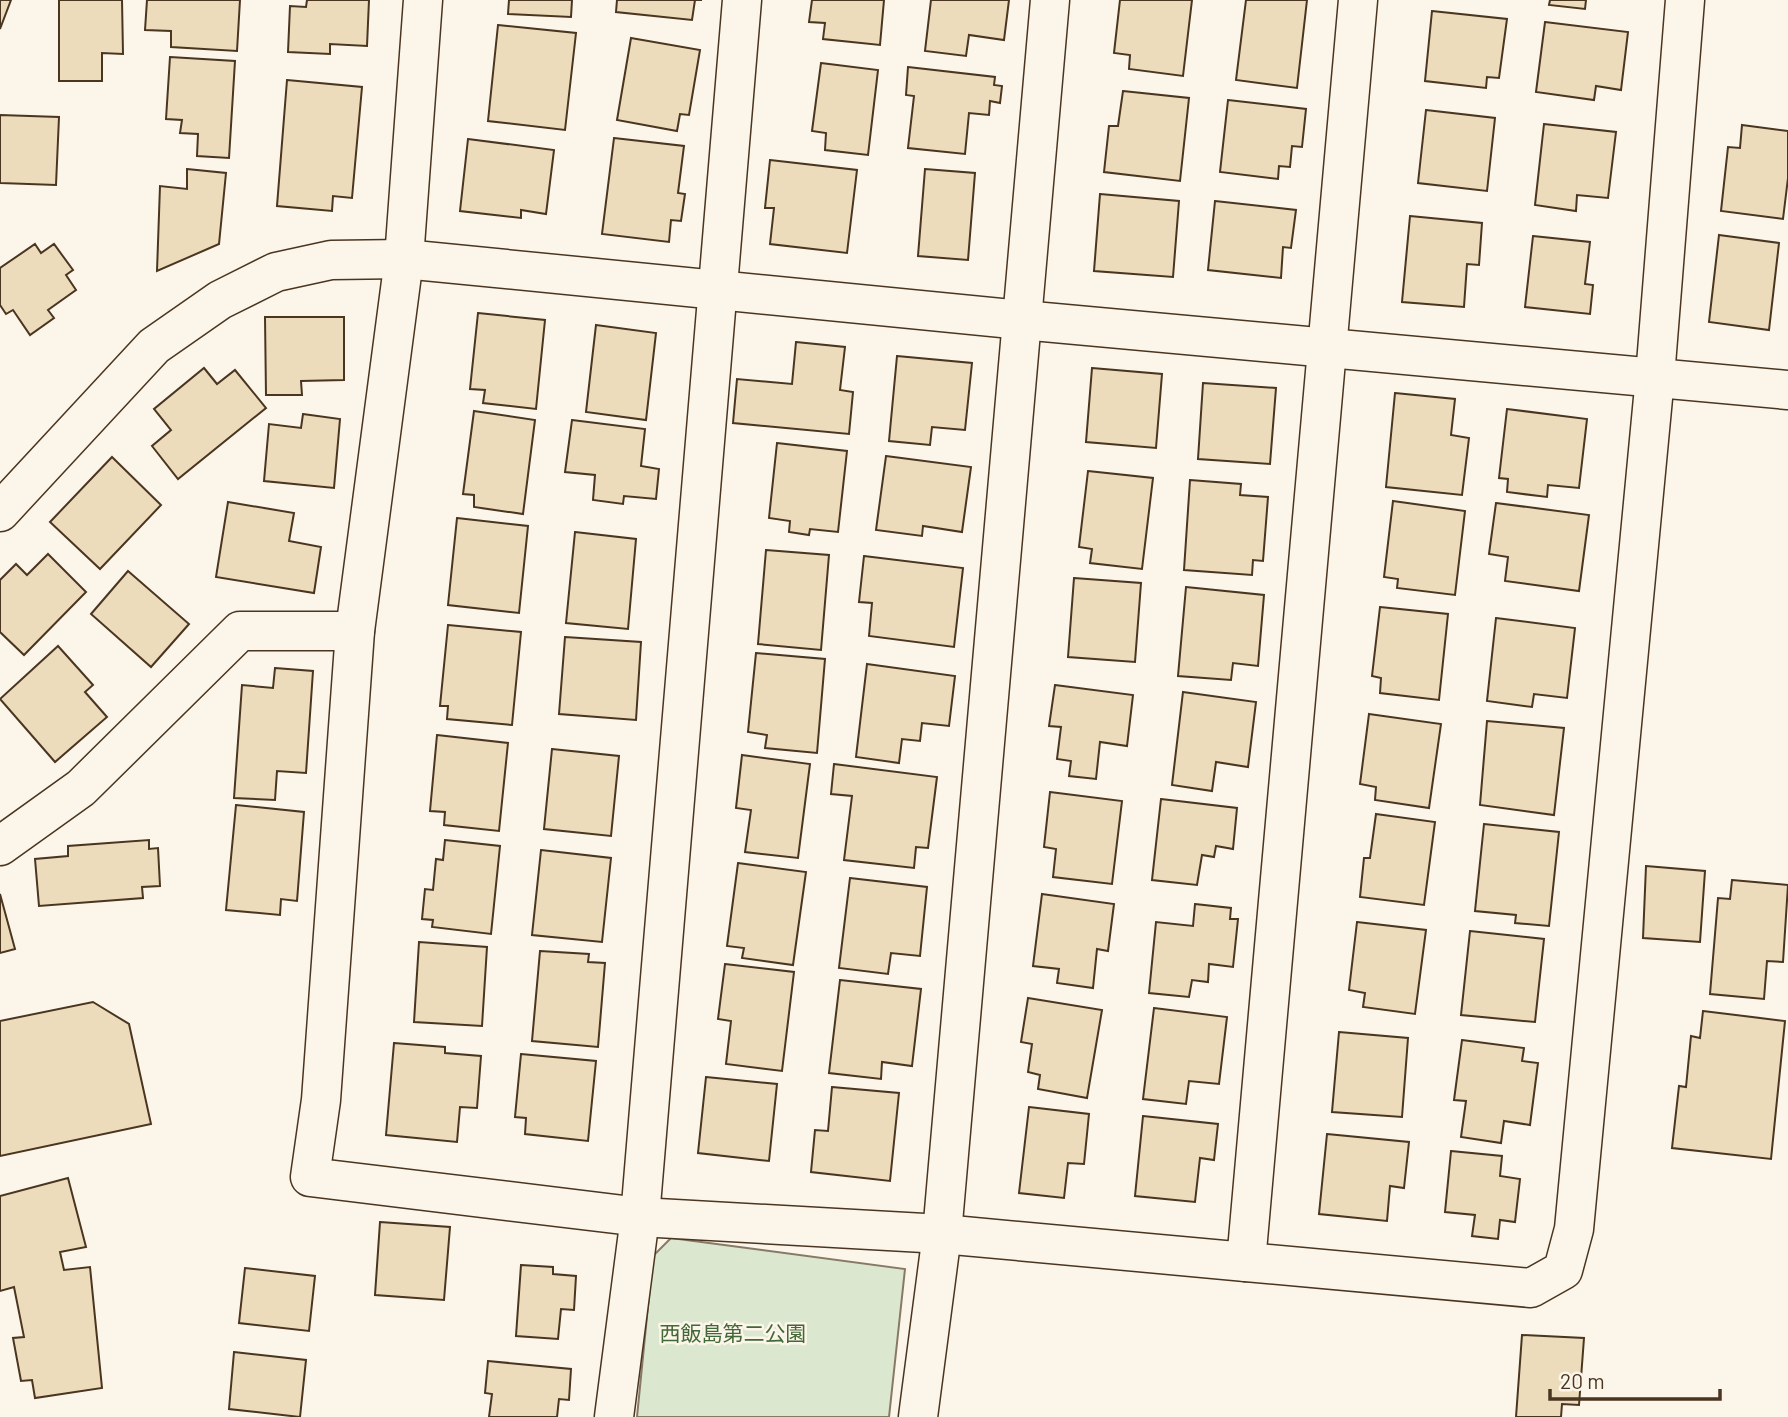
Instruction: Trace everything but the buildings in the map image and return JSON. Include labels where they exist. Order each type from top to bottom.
[{"type":"street","points":[[423,0],[404,260],[355,631],[321,1100],[310,1177],[640,1217],[942,1234],[1531,1288],[1563,1270],[1574,1228],[1655,377],[1685,0]]},
{"type":"street","points":[[614,1417],[640,1217],[742,0]]},
{"type":"street","points":[[918,1417],[942,1234],[1050,0]]},
{"type":"street","points":[[1246,1262],[1358,0]]},
{"type":"street","points":[[0,512],[154,345],[220,300],[276,272],[331,260],[404,260],[1788,390]]},
{"type":"street","points":[[0,846],[81,788],[240,631],[355,631]]},
{"type":"green space","name":"西飯島第二公園","points":[[671,1238],[905,1269],[889,1417],[637,1417],[653,1256]]}]
